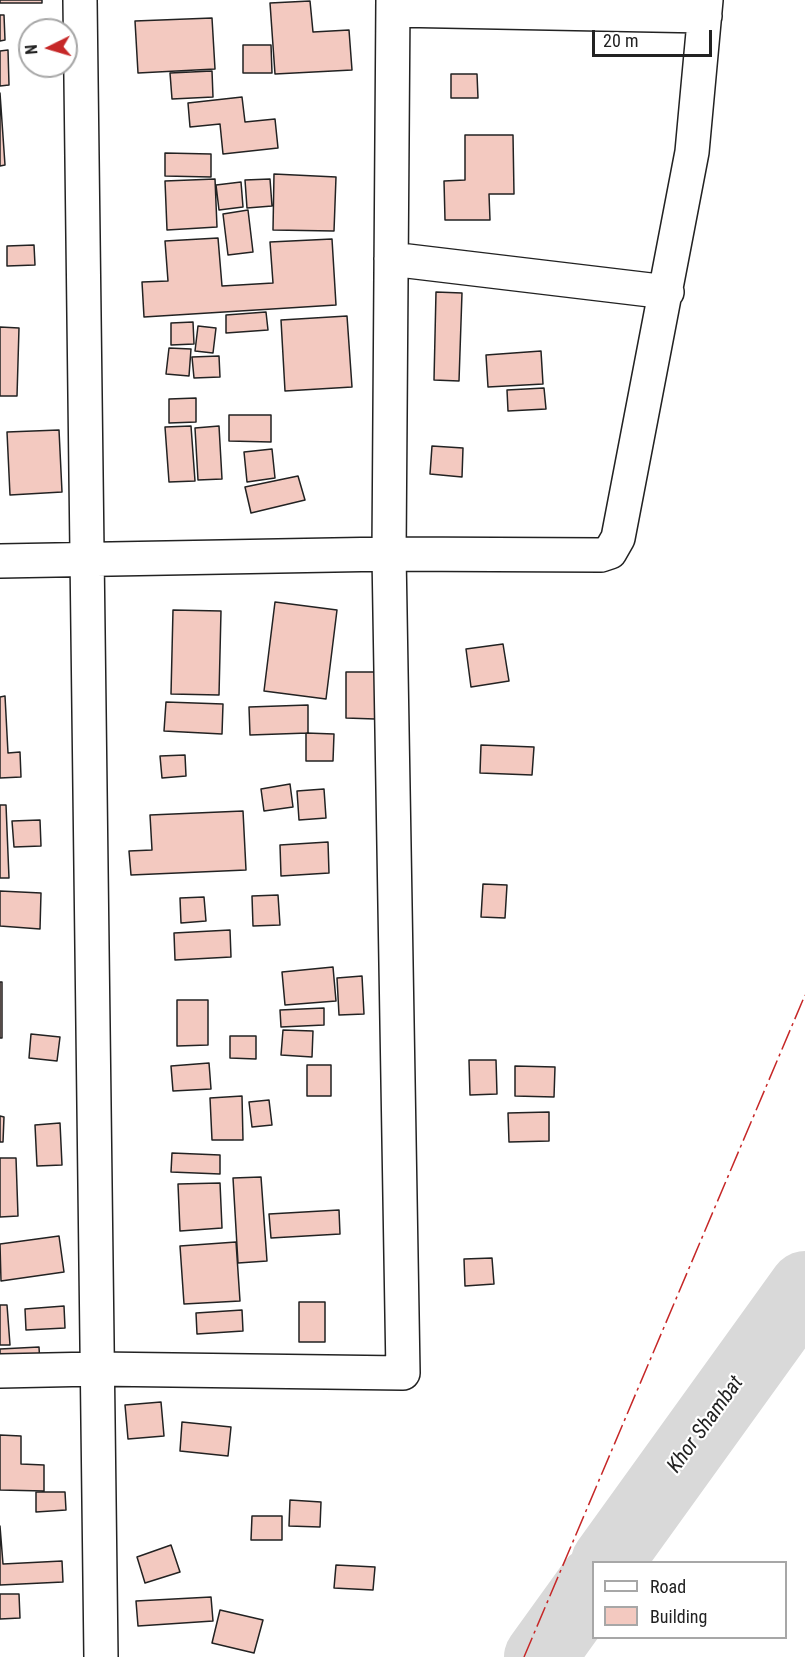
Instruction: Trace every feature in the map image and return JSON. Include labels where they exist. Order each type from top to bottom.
[{"type":"street","points":[[80,0],[101,1657]]},
{"type":"street","points":[[0,561],[389,554],[601,555],[610,552],[618,538],[667,292],[692,152],[705,8],[394,5],[389,554],[403,1373],[96,1369],[0,1371]]},
{"type":"street","points":[[391,259],[667,292]]},
{"type":"building","points":[[0,0],[42,0],[42,3],[0,3]]},
{"type":"building","points":[[310,1],[313,32],[349,30],[352,70],[275,74],[270,3]]},
{"type":"building","points":[[0,15],[4,15],[5,40],[0,41]]},
{"type":"building","points":[[212,18],[215,69],[138,73],[135,21]]},
{"type":"building","points":[[243,45],[271,45],[272,73],[243,73]]},
{"type":"building","points":[[8,50],[9,85],[0,86],[0,51]]},
{"type":"building","points":[[212,71],[213,97],[172,99],[170,73]]},
{"type":"building","points":[[451,74],[477,74],[478,98],[451,98]]},
{"type":"building","points":[[0,93],[5,165],[0,166]]},
{"type":"building","points":[[242,97],[245,122],[275,119],[278,148],[223,154],[220,124],[190,127],[188,103]]},
{"type":"building","points":[[465,135],[513,135],[514,194],[489,194],[490,220],[445,220],[444,181],[465,180]]},
{"type":"building","points":[[165,153],[211,154],[211,177],[165,176]]},
{"type":"building","points":[[274,174],[336,177],[334,231],[273,230]]},
{"type":"building","points":[[215,179],[217,227],[167,230],[165,181]]},
{"type":"building","points":[[270,179],[272,206],[247,208],[245,180]]},
{"type":"building","points":[[241,182],[243,207],[219,210],[216,185]]},
{"type":"building","points":[[248,210],[253,252],[228,255],[223,214]]},
{"type":"building","points":[[218,238],[222,286],[273,283],[270,242],[332,239],[336,305],[144,317],[142,282],[168,281],[165,241]]},
{"type":"building","points":[[34,245],[35,265],[7,266],[7,246]]},
{"type":"building","points":[[436,292],[462,293],[459,381],[434,380]]},
{"type":"building","points":[[266,312],[268,330],[226,333],[226,315]]},
{"type":"building","points":[[347,316],[352,387],[285,391],[281,320]]},
{"type":"building","points":[[193,322],[194,344],[171,345],[171,323]]},
{"type":"building","points":[[198,326],[216,328],[213,353],[195,351]]},
{"type":"building","points":[[0,327],[19,328],[17,396],[0,396]]},
{"type":"building","points":[[169,348],[191,349],[189,376],[166,374]]},
{"type":"building","points":[[541,351],[543,384],[488,387],[486,355]]},
{"type":"building","points":[[219,356],[220,377],[194,378],[192,357]]},
{"type":"building","points":[[544,388],[546,409],[508,411],[507,390]]},
{"type":"building","points":[[196,398],[196,422],[169,423],[169,399]]},
{"type":"building","points":[[229,415],[271,415],[271,442],[229,441]]},
{"type":"building","points":[[191,426],[195,481],[169,482],[165,427]]},
{"type":"building","points":[[219,426],[222,479],[198,480],[195,428]]},
{"type":"building","points":[[59,430],[62,492],[10,495],[7,432]]},
{"type":"building","points":[[432,446],[463,448],[462,477],[430,474]]},
{"type":"building","points":[[272,449],[275,478],[247,482],[244,452]]},
{"type":"building","points":[[298,476],[305,500],[251,513],[245,487]]},
{"type":"building","points":[[275,602],[337,610],[326,699],[264,691]]},
{"type":"building","points":[[173,610],[221,611],[219,695],[171,694]]},
{"type":"building","points":[[503,644],[509,681],[471,687],[466,649]]},
{"type":"building","points":[[346,672],[375,672],[375,719],[346,718]]},
{"type":"building","points":[[5,696],[8,753],[20,752],[21,777],[0,778],[0,697]]},
{"type":"building","points":[[166,702],[223,704],[222,734],[164,731]]},
{"type":"building","points":[[308,705],[308,733],[250,735],[249,707]]},
{"type":"building","points":[[306,733],[334,734],[333,761],[306,761]]},
{"type":"building","points":[[481,745],[534,747],[532,775],[480,773]]},
{"type":"building","points":[[185,755],[186,776],[162,778],[160,756]]},
{"type":"building","points":[[290,784],[293,807],[264,811],[261,789]]},
{"type":"building","points":[[324,789],[326,818],[299,820],[297,791]]},
{"type":"building","points":[[0,805],[6,805],[9,878],[0,878]]},
{"type":"building","points":[[243,811],[246,870],[131,875],[129,851],[152,850],[150,815]]},
{"type":"building","points":[[40,820],[41,846],[14,847],[12,821]]},
{"type":"building","points":[[328,842],[329,873],[281,876],[280,845]]},
{"type":"building","points":[[483,884],[507,885],[505,918],[481,917]]},
{"type":"building","points":[[0,891],[41,893],[40,929],[0,926]]},
{"type":"building","points":[[278,895],[280,925],[253,926],[252,896]]},
{"type":"building","points":[[204,897],[206,921],[181,923],[180,898]]},
{"type":"building","points":[[230,930],[231,957],[175,960],[174,933]]},
{"type":"building","points":[[333,967],[336,1001],[285,1005],[282,972]]},
{"type":"building","points":[[362,976],[364,1014],[339,1015],[337,978]]},
{"type":"building","points":[[0,982],[2,982],[2,1038],[0,1038]]},
{"type":"building","points":[[177,1000],[208,1000],[208,1045],[177,1046]]},
{"type":"building","points":[[324,1008],[324,1025],[281,1027],[280,1010]]},
{"type":"building","points":[[283,1030],[313,1031],[312,1057],[281,1055]]},
{"type":"building","points":[[31,1034],[60,1037],[57,1061],[29,1058]]},
{"type":"building","points":[[230,1036],[256,1036],[256,1059],[230,1058]]},
{"type":"building","points":[[469,1060],[496,1060],[497,1094],[470,1095]]},
{"type":"building","points":[[209,1063],[211,1089],[173,1091],[171,1066]]},
{"type":"building","points":[[307,1065],[331,1065],[331,1096],[307,1096]]},
{"type":"building","points":[[515,1066],[555,1067],[554,1097],[515,1096]]},
{"type":"building","points":[[242,1096],[243,1140],[212,1140],[210,1098]]},
{"type":"building","points":[[269,1100],[272,1125],[252,1127],[249,1102]]},
{"type":"building","points":[[549,1112],[549,1141],[509,1142],[508,1113]]},
{"type":"building","points":[[0,1116],[4,1117],[3,1142],[0,1142]]},
{"type":"building","points":[[60,1123],[62,1165],[37,1166],[35,1125]]},
{"type":"building","points":[[172,1153],[220,1155],[220,1174],[171,1172]]},
{"type":"building","points":[[0,1158],[16,1158],[18,1216],[0,1217]]},
{"type":"building","points":[[261,1177],[267,1261],[238,1263],[233,1178]]},
{"type":"building","points":[[220,1183],[222,1228],[180,1231],[178,1184]]},
{"type":"building","points":[[339,1210],[340,1234],[271,1238],[269,1214]]},
{"type":"building","points":[[59,1236],[64,1272],[1,1281],[0,1244]]},
{"type":"building","points":[[236,1242],[240,1301],[184,1304],[180,1246]]},
{"type":"building","points":[[492,1258],[494,1284],[465,1286],[464,1259]]},
{"type":"building","points":[[299,1302],[325,1302],[325,1342],[299,1342]]},
{"type":"building","points":[[0,1305],[7,1305],[10,1345],[0,1345]]},
{"type":"building","points":[[64,1306],[65,1328],[26,1330],[25,1309]]},
{"type":"building","points":[[242,1310],[243,1331],[197,1334],[196,1313]]},
{"type":"building","points":[[39,1347],[40,1364],[0,1366],[0,1349]]},
{"type":"building","points":[[161,1402],[164,1436],[128,1439],[125,1405]]},
{"type":"building","points":[[182,1422],[231,1427],[228,1456],[180,1451]]},
{"type":"building","points":[[0,1435],[21,1436],[21,1464],[44,1465],[44,1491],[0,1490]]},
{"type":"building","points":[[36,1492],[65,1492],[66,1510],[36,1512]]},
{"type":"building","points":[[290,1500],[321,1502],[320,1527],[289,1526]]},
{"type":"building","points":[[252,1516],[282,1516],[282,1540],[251,1540]]},
{"type":"building","points":[[0,1526],[3,1564],[62,1561],[63,1582],[0,1585]]},
{"type":"building","points":[[171,1545],[180,1572],[145,1583],[137,1557]]},
{"type":"building","points":[[336,1565],[375,1567],[373,1590],[334,1588]]},
{"type":"building","points":[[0,1594],[19,1594],[20,1618],[0,1619]]},
{"type":"building","points":[[211,1597],[213,1621],[138,1626],[136,1601]]},
{"type":"building","points":[[220,1610],[263,1620],[254,1653],[212,1643]]},
{"type":"waterway","name":"Khor Shambat","points":[[608,1561],[805,1287]]},
{"type":"waterway","name":"Khor Shambat","points":[[540,1657],[592,1585]]},
{"type":"power","points":[[524,1657],[805,995]]}]
